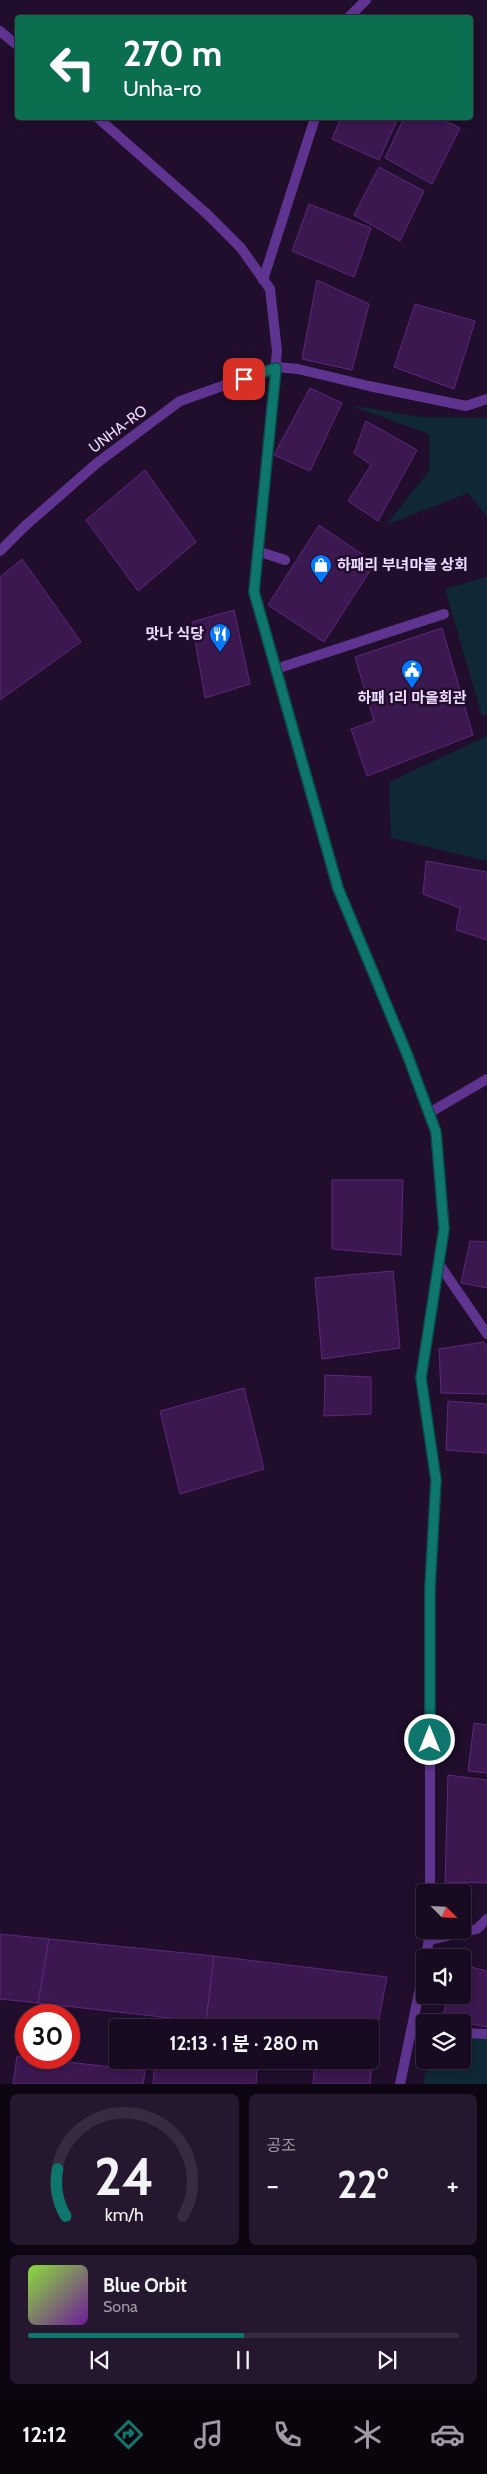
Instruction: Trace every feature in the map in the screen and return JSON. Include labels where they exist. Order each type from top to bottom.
[{"type":"street","points":[[351,15],[366,0]]},
{"type":"street","points":[[0,31],[15,44]]},
{"type":"street","points":[[100,120],[207,214],[241,248],[270,289],[278,351],[254,592],[338,888],[436,1132],[444,1229],[421,1378],[436,1480],[430,1588],[430,1884]]},
{"type":"street","points":[[263,280],[314,120]]},
{"type":"street","points":[[276,368],[298,369],[466,406],[487,400]]},
{"type":"street","name":"UNHA-RO","points":[[0,551],[25,526],[97,463],[180,401],[276,368]]},
{"type":"street","points":[[257,551],[285,560]]},
{"type":"street","points":[[276,669],[444,614]]},
{"type":"street","points":[[429,1113],[487,1079]]},
{"type":"street","points":[[439,1264],[487,1334]]},
{"type":"street","points":[[471,1930],[477,1929],[487,1919]]},
{"type":"street","points":[[400,2084],[417,2004]]},
{"type":"street","points":[[411,2031],[416,2031]]},
{"type":"street","points":[[471,2033],[487,2034]]},
{"type":"shaded area","points":[[349,405],[421,417],[487,418],[487,517],[468,493],[386,525],[429,471],[429,434]]},
{"type":"shaded area","points":[[487,577],[487,715],[482,716],[445,589]]},
{"type":"shaded area","points":[[487,736],[487,861],[391,838],[389,782]]},
{"type":"shaded area","points":[[471,2036],[487,2037],[487,2084],[423,2084],[426,2069],[471,2069]]},
{"type":"building","points":[[340,120],[397,120],[379,160],[332,139]]},
{"type":"building","points":[[403,120],[443,120],[460,128],[432,184],[385,158]]},
{"type":"building","points":[[379,167],[424,191],[400,241],[354,215]]},
{"type":"building","points":[[309,204],[371,228],[354,277],[292,251]]},
{"type":"building","points":[[317,280],[369,304],[352,370],[302,359]]},
{"type":"building","points":[[415,304],[475,321],[454,389],[394,367]]},
{"type":"building","points":[[310,388],[342,403],[310,471],[274,455]]},
{"type":"building","points":[[366,421],[417,450],[378,521],[348,501],[371,465],[354,453]]},
{"type":"building","points":[[145,470],[196,542],[138,591],[86,520]]},
{"type":"building","name":"하패리 부녀마을 상회","points":[[319,525],[375,563],[324,642],[268,605]]},
{"type":"building","points":[[22,559],[81,642],[0,700],[0,577]]},
{"type":"building","name":"맛나 식당","points":[[234,610],[250,684],[205,698],[192,622]]},
{"type":"building","name":"하패 1리 마을회관","points":[[442,628],[473,735],[367,776],[351,729],[374,721],[355,657]]},
{"type":"building","points":[[426,861],[487,872],[487,940],[456,930],[460,908],[423,894]]},
{"type":"building","points":[[332,1180],[403,1180],[401,1255],[332,1249]]},
{"type":"building","points":[[470,1241],[487,1242],[487,1288],[461,1283]]},
{"type":"building","points":[[393,1271],[400,1348],[322,1359],[315,1278]]},
{"type":"building","points":[[484,1342],[487,1346],[487,1394],[441,1393],[439,1349]]},
{"type":"building","points":[[325,1375],[371,1377],[371,1414],[324,1416]]},
{"type":"building","points":[[244,1388],[264,1469],[180,1494],[160,1411]]},
{"type":"building","points":[[448,1401],[487,1404],[487,1453],[446,1450]]},
{"type":"building","points":[[474,1723],[487,1725],[487,1773],[468,1771]]},
{"type":"building","points":[[448,1775],[487,1780],[487,1883],[445,1882]]},
{"type":"building","points":[[0,1934],[49,1939],[38,2003],[0,1999]]},
{"type":"building","points":[[49,1939],[214,1956],[206,2019],[179,2019],[80,2008],[80,2004],[38,2003]]},
{"type":"building","points":[[214,1956],[387,1977],[379,2019],[206,2019]]},
{"type":"building","points":[[471,1967],[487,1971],[487,2027],[471,2024],[471,2014],[443,2014],[446,2004],[471,2004]]},
{"type":"building","points":[[80,2063],[109,2067],[109,2069],[145,2071],[143,2084],[13,2084],[15,2069],[80,2069]]},
{"type":"building","points":[[154,2069],[257,2069],[256,2084],[153,2084]]},
{"type":"building","points":[[314,2069],[371,2069],[370,2084],[313,2084]]},
{"type":"place","name":"하패리 부녀마을 상회","points":[[321,584]]},
{"type":"place","name":"맛나 식당","points":[[220,653]]},
{"type":"place","name":"하패 1리 마을회관","points":[[412,689]]},
{"type":"route","points":[[244,379],[276,368],[254,592],[338,888],[407,1054],[436,1132],[444,1229],[421,1378],[436,1480],[430,1588],[430,1740]]}]
